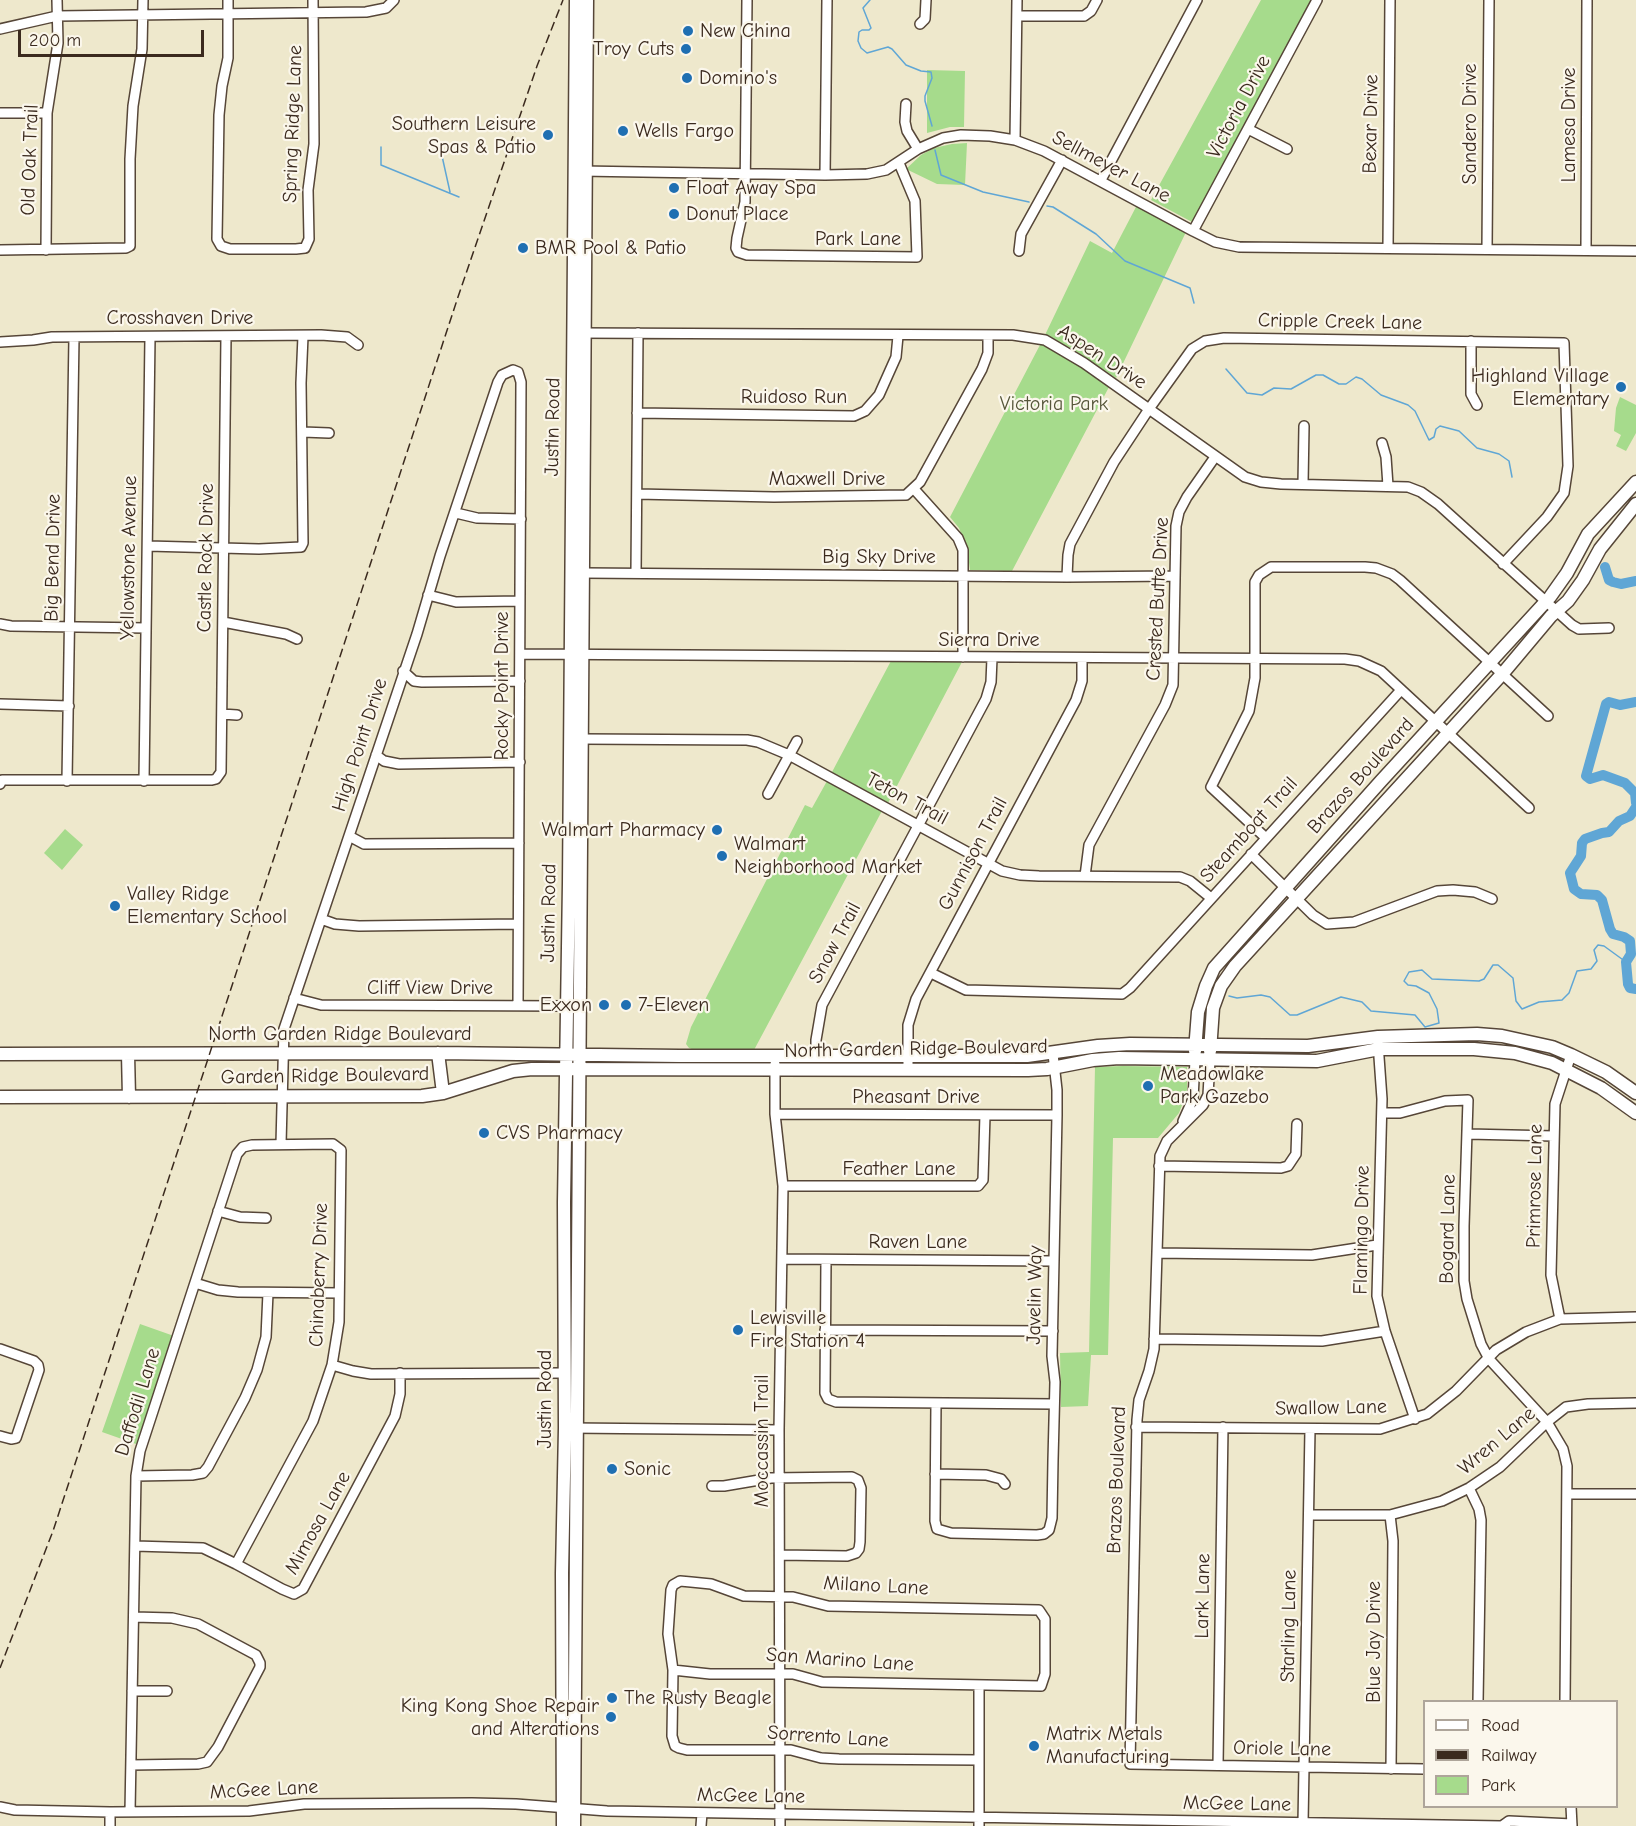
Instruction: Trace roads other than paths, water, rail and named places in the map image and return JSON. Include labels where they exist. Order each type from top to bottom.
[{"type":"main road","name":"Justin Road","points":[[574,1826],[569,1808],[562,1630],[577,1319],[580,1069],[575,836],[576,654],[579,333],[585,284],[576,0]]},
{"type":"main road","name":"Justin Road","points":[[563,1826],[569,1808],[576,1630],[571,1428],[564,1372],[564,1204],[567,1006],[582,739],[576,654],[584,573],[575,240],[581,171],[587,0]]},
{"type":"main road","points":[[575,240],[580,244],[579,254],[585,284]]},
{"type":"main road","name":"Brazos Boulevard","points":[[1195,1060],[1198,1012],[1214,968],[1381,781],[1546,602],[1567,573],[1588,534],[1634,488]]},
{"type":"main road","name":"Brazos Boulevard","points":[[1210,1060],[1213,1008],[1221,986],[1235,966],[1576,591],[1600,549],[1636,504]]},
{"type":"main road","points":[[1381,781],[1394,792]]},
{"type":"main road","points":[[580,1031],[585,1041],[593,1048],[616,1055]]},
{"type":"main road","name":"North Garden Ridge Boulevard","points":[[1210,1045],[1308,1046],[1378,1043],[1477,1034],[1502,1036],[1532,1042],[1571,1055],[1606,1072],[1636,1093]]},
{"type":"main road","name":"North Garden Ridge Boulevard","points":[[715,1069],[1020,1070],[1110,1059],[1317,1061],[1378,1043],[1515,1053],[1567,1070],[1601,1088],[1636,1113]]},
{"type":"main road","points":[[715,1069],[711,1056],[1027,1056],[1130,1044],[1210,1045]]},
{"type":"main road","points":[[438,1053],[443,1093]]},
{"type":"main road","name":"North Garden Ridge Boulevard","points":[[0,1054],[438,1053],[711,1056]]},
{"type":"main road","points":[[128,1054],[129,1097]]},
{"type":"main road","name":"Garden Ridge Boulevard","points":[[0,1097],[402,1097],[443,1093],[513,1071],[715,1069]]},
{"type":"main road","points":[[564,1204],[577,1202]]},
{"type":"main road","points":[[564,1319],[577,1319]]},
{"type":"main road","points":[[562,1630],[576,1630]]},
{"type":"street","name":"Old Oak Trail","points":[[46,250],[46,112],[58,43],[57,0]]},
{"type":"street","points":[[0,250],[126,248],[130,246],[132,116],[141,49],[143,0]]},
{"type":"street","points":[[228,0],[228,14]]},
{"type":"street","name":"Spring Ridge Lane","points":[[228,14],[228,58],[219,115],[217,239],[221,246],[230,249],[305,248],[309,239],[308,190],[314,144],[313,0]]},
{"type":"street","points":[[0,29],[57,16],[366,12],[386,8],[394,0]]},
{"type":"street","points":[[745,173],[747,0]]},
{"type":"street","points":[[825,175],[827,0]]},
{"type":"street","points":[[920,24],[925,19],[926,0]]},
{"type":"street","points":[[1015,140],[1017,0]]},
{"type":"street","points":[[1017,16],[1084,16],[1091,11],[1097,0]]},
{"type":"street","points":[[1101,180],[1197,0]]},
{"type":"street","name":"Victoria Drive","points":[[1194,231],[1317,0]]},
{"type":"street","name":"Bexar Drive","points":[[1388,248],[1390,0]]},
{"type":"street","name":"Sandero Drive","points":[[1487,249],[1489,0]]},
{"type":"street","name":"Lamesa Drive","points":[[1586,250],[1587,0]]},
{"type":"street","points":[[906,104],[907,131],[918,148]]},
{"type":"street","points":[[0,113],[46,112]]},
{"type":"street","points":[[1248,129],[1287,149]]},
{"type":"street","name":"Sellmeyer Lane","points":[[581,171],[825,175],[873,172],[886,170],[918,148],[943,138],[961,135],[990,136],[1015,140],[1062,160],[1215,242],[1239,247],[1636,251]]},
{"type":"street","points":[[1019,251],[1021,234],[1062,160]]},
{"type":"street","name":"Park Lane","points":[[745,173],[745,202],[737,238],[738,252],[758,256],[917,257],[916,207],[899,163]]},
{"type":"street","name":"Aspen Drive","points":[[579,333],[988,335],[1032,337],[1045,340],[1069,352],[1245,477],[1261,482],[1408,487],[1421,492],[1438,504],[1572,625],[1579,629],[1610,628]]},
{"type":"street","points":[[636,573],[638,333]]},
{"type":"street","name":"Maxwell Drive","points":[[637,494],[887,497],[906,495],[920,482],[982,369],[988,353],[988,335]]},
{"type":"street","name":"Castle Rock Drive","points":[[144,781],[216,779],[221,772],[226,336]]},
{"type":"street","points":[[148,546],[301,548],[303,543],[303,336]]},
{"type":"street","name":"Crosshaven Drive","points":[[0,342],[52,337],[303,336],[347,337],[358,345]]},
{"type":"street","name":"Ruidoso Run","points":[[637,413],[854,416],[865,411],[879,395],[896,357],[897,336]]},
{"type":"street","name":"Big Bend Drive","points":[[67,781],[74,337]]},
{"type":"street","name":"Yellowstone Avenue","points":[[144,781],[150,337]]},
{"type":"street","name":"Cripple Creek Lane","points":[[1067,578],[1070,544],[1114,462],[1192,349],[1213,339],[1564,343],[1568,466],[1564,493],[1547,517],[1503,564]]},
{"type":"street","points":[[1471,341],[1471,394],[1477,405]]},
{"type":"street","name":"High Point Drive","points":[[281,1144],[284,1029],[498,382],[502,375],[513,370]]},
{"type":"street","name":"Rocky Point Drive","points":[[513,370],[518,372],[521,382],[518,1006]]},
{"type":"street","points":[[1303,484],[1304,426]]},
{"type":"street","points":[[303,432],[329,433]]},
{"type":"street","points":[[1382,442],[1386,458],[1388,486]]},
{"type":"street","name":"Crested Butte Drive","points":[[1085,876],[1089,845],[1173,685],[1176,526],[1179,512],[1215,457]]},
{"type":"street","points":[[914,489],[958,538],[963,550],[963,657]]},
{"type":"street","points":[[456,513],[477,518],[521,519]]},
{"type":"street","points":[[1266,838],[1211,787],[1249,711],[1252,700],[1256,582],[1258,575],[1271,567],[1376,568],[1400,580],[1548,716]]},
{"type":"street","name":"Big Sky Drive","points":[[584,573],[1067,578],[1175,576]]},
{"type":"street","points":[[428,596],[456,603],[520,601]]},
{"type":"street","points":[[223,622],[286,634],[297,639]]},
{"type":"street","points":[[0,624],[146,628]]},
{"type":"street","name":"Sierra Drive","points":[[520,654],[1359,661],[1381,671],[1529,808]]},
{"type":"street","name":"Snow Trail","points":[[816,1056],[816,1040],[822,1005],[986,699],[991,682],[992,658]]},
{"type":"street","name":"Gunnison Trail","points":[[908,1070],[908,1024],[916,999],[1076,700],[1082,681],[1082,658]]},
{"type":"street","points":[[403,671],[414,681],[422,682],[520,681]]},
{"type":"street","name":"Steamboat Trail","points":[[931,973],[966,990],[1122,994],[1130,988],[1401,690]]},
{"type":"street","points":[[0,704],[69,706]]},
{"type":"street","points":[[222,714],[237,715]]},
{"type":"street","name":"Teton Trail","points":[[582,739],[747,740],[770,745],[1002,871],[1020,875],[1180,877],[1190,881],[1211,898]]},
{"type":"street","points":[[768,794],[797,741]]},
{"type":"street","points":[[376,755],[384,761],[399,764],[520,762]]},
{"type":"street","points":[[1,782],[144,781]]},
{"type":"street","points":[[349,836],[364,844],[519,843]]},
{"type":"street","points":[[1251,854],[1321,921],[1332,924],[1346,924],[1362,919],[1437,891],[1475,892],[1491,899]]},
{"type":"street","points":[[321,919],[334,924],[359,926],[518,924]]},
{"type":"street","name":"Cliff View Drive","points":[[294,998],[321,1005],[567,1006]]},
{"type":"street","name":"Flamingo Drive","points":[[1378,1043],[1382,1071],[1382,1113],[1377,1296],[1385,1330],[1414,1419]]},
{"type":"street","name":"Javelin Way","points":[[935,1474],[937,1529],[951,1533],[1044,1534],[1049,1530],[1052,1518],[1057,1115],[1053,1054]]},
{"type":"street","name":"Primrose Lane","points":[[1560,1319],[1551,1275],[1555,1104],[1571,1055]]},
{"type":"street","name":"Moccassin Trail","points":[[775,1056],[775,1114],[783,1186],[779,1430],[780,1826]]},
{"type":"street","name":"Brazos Boulevard","points":[[1181,1125],[1193,1099],[1195,1060]]},
{"type":"street","name":"Brazos Boulevard","points":[[1140,1764],[1131,1764],[1137,1427],[1139,1400],[1149,1371],[1154,1339],[1160,1155],[1163,1146],[1198,1110],[1208,1095],[1210,1060]]},
{"type":"street","name":"Bogard Lane","points":[[1382,1113],[1407,1112],[1445,1101],[1468,1100],[1464,1290],[1488,1359],[1547,1422],[1563,1449],[1567,1466],[1565,1700]]},
{"type":"street","name":"Pheasant Drive","points":[[775,1114],[1057,1115]]},
{"type":"street","name":"Feather Lane","points":[[783,1186],[978,1186],[983,1179],[985,1115]]},
{"type":"street","points":[[1159,1166],[1281,1168],[1288,1166],[1296,1155],[1297,1124]]},
{"type":"street","points":[[1468,1134],[1554,1136]]},
{"type":"street","name":"Daffodil Lane","points":[[130,1812],[136,1476],[140,1451],[240,1149],[252,1144],[338,1146]]},
{"type":"street","name":"Chinaberry Drive","points":[[236,1564],[314,1421],[332,1365],[338,1332],[341,1150],[338,1146]]},
{"type":"street","points":[[218,1211],[240,1217],[266,1218]]},
{"type":"street","points":[[1156,1253],[1312,1255],[1377,1245]]},
{"type":"street","name":"Raven Lane","points":[[783,1259],[1054,1261]]},
{"type":"street","points":[[826,1260],[825,1393],[828,1399],[836,1402],[1054,1404]]},
{"type":"street","points":[[195,1283],[218,1290],[339,1293]]},
{"type":"street","points":[[136,1476],[192,1475],[203,1473],[208,1467],[245,1398],[260,1363],[267,1329],[268,1293]]},
{"type":"street","name":"Swallow Lane","points":[[1137,1427],[1380,1429],[1414,1419],[1440,1405],[1496,1350],[1514,1338],[1560,1319],[1636,1317]]},
{"type":"street","points":[[825,1330],[1053,1331]]},
{"type":"street","points":[[1154,1339],[1322,1341],[1347,1339],[1385,1330]]},
{"type":"street","points":[[0,1349],[34,1360],[39,1370],[16,1438],[0,1436]]},
{"type":"street","points":[[332,1365],[362,1373],[564,1372]]},
{"type":"street","name":"Mimosa Lane","points":[[135,1546],[203,1548],[294,1594],[303,1589],[395,1416],[400,1394],[400,1373]]},
{"type":"street","points":[[936,1403],[935,1474],[986,1475],[1001,1479],[1005,1484]]},
{"type":"street","name":"Wren Lane","points":[[1308,1515],[1390,1515],[1442,1501],[1469,1488],[1500,1467],[1566,1407],[1575,1404],[1636,1403]]},
{"type":"street","name":"Lark Lane","points":[[1218,1765],[1223,1427]]},
{"type":"street","points":[[571,1428],[779,1430]]},
{"type":"street","name":"Starling Lane","points":[[1303,1823],[1310,1429]]},
{"type":"street","points":[[712,1486],[779,1478],[852,1477],[858,1480],[861,1488],[860,1542],[856,1553],[847,1556],[780,1555]]},
{"type":"street","points":[[1469,1488],[1479,1509],[1481,1520],[1478,1700]]},
{"type":"street","points":[[1568,1494],[1636,1494]]},
{"type":"street","name":"Blue Jay Drive","points":[[1390,1515],[1393,1540],[1391,1769]]},
{"type":"street","name":"Milano Lane","points":[[673,1670],[668,1634],[669,1600],[673,1585],[680,1581],[704,1583],[744,1596],[801,1598],[828,1606],[1039,1610],[1045,1619],[1045,1674],[1041,1686]]},
{"type":"street","points":[[131,1765],[198,1764],[207,1761],[218,1747],[260,1667],[256,1655],[198,1624],[172,1618],[134,1617]]},
{"type":"street","name":"San Marino Lane","points":[[673,1670],[710,1674],[780,1673],[801,1675],[822,1682],[1041,1686]]},
{"type":"street","name":"Sorrento Lane","points":[[673,1670],[672,1736],[675,1746],[687,1750],[794,1750],[821,1758],[839,1760],[979,1760]]},
{"type":"street","points":[[979,1685],[979,1821]]},
{"type":"street","points":[[132,1691],[167,1691]]},
{"type":"street","name":"Oriole Lane","points":[[1140,1764],[1423,1769]]},
{"type":"street","name":"McGee Lane","points":[[0,1807],[15,1810],[130,1812],[249,1811],[326,1804],[516,1804],[702,1813],[979,1821],[1502,1826],[1509,1821],[1572,1825]]},
{"type":"street","points":[[1571,1808],[1572,1825]]},
{"type":"street","points":[[110,1812],[110,1826]]},
{"type":"street","points":[[701,1826],[702,1813]]},
{"type":"waterway","points":[[870,0],[863,8],[871,28],[859,32],[858,41],[861,48],[867,53],[888,47],[906,65],[931,72],[932,78],[925,101],[932,126]]},
{"type":"waterway","points":[[442,143],[442,156],[450,192]]},
{"type":"waterway","points":[[381,147],[381,165],[459,197]]},
{"type":"waterway","points":[[935,150],[941,175],[983,192],[1029,202]]},
{"type":"waterway","points":[[1047,206],[1053,207],[1096,234],[1125,261],[1190,288],[1194,303]]},
{"type":"waterway","points":[[1226,369],[1247,393],[1262,395],[1274,388],[1291,389],[1316,375],[1323,375],[1339,384],[1346,384],[1356,377],[1362,379],[1381,395],[1408,405],[1415,411],[1429,440],[1434,437],[1436,429],[1440,426],[1459,431],[1477,448],[1499,454],[1509,461],[1512,477]]},
{"type":"waterway","points":[[1605,567],[1609,580],[1613,582],[1621,584],[1636,581]]},
{"type":"waterway","points":[[1636,702],[1620,705],[1609,702],[1606,704],[1586,776],[1590,779],[1603,775],[1625,783],[1635,793],[1636,803]]},
{"type":"waterway","points":[[1636,807],[1630,816],[1619,821],[1609,832],[1585,839],[1582,843],[1581,856],[1570,873],[1574,889],[1581,894],[1597,895],[1602,900],[1613,934],[1630,941],[1631,954],[1626,962],[1628,984],[1630,988],[1636,989]]},
{"type":"waterway","points":[[1229,996],[1237,998],[1261,995],[1270,997],[1290,1015],[1297,1015],[1341,997],[1362,1002],[1371,1011],[1415,1015],[1425,1027],[1439,1023],[1437,1009],[1429,993],[1416,986],[1408,985],[1404,981],[1409,972],[1422,970],[1432,979],[1479,981],[1484,979],[1493,965],[1498,965],[1513,978],[1516,1001],[1522,1009],[1539,1002],[1562,1000],[1569,993],[1577,971],[1591,969],[1597,961],[1594,950],[1598,945],[1604,946],[1626,962]]},
{"type":"railway","points":[[0,1668],[53,1531],[457,300],[537,66],[563,0]]},
{"type":"place","name":"New China","points":[[688,31]]},
{"type":"place","name":"Troy Cuts","points":[[686,49]]},
{"type":"place","name":"Domino's","points":[[687,78]]},
{"type":"place","name":"Wells Fargo","points":[[623,131]]},
{"type":"place","name":"Southern Leisure Spas & Patio","points":[[548,135]]},
{"type":"place","name":"Float Away Spa","points":[[674,188]]},
{"type":"place","name":"Donut Place","points":[[674,214]]},
{"type":"place","name":"BMR Pool & Patio","points":[[523,248]]},
{"type":"place","name":"Highland Village Elementary","points":[[1621,387]]},
{"type":"place","name":"Walmart Pharmacy","points":[[717,830]]},
{"type":"place","name":"Walmart Neighborhood Market","points":[[722,856]]},
{"type":"place","name":"Valley Ridge Elementary School","points":[[115,906]]},
{"type":"place","name":"Exxon","points":[[604,1005]]},
{"type":"place","name":"7-Eleven","points":[[626,1005]]},
{"type":"place","name":"Meadowlake Park Gazebo","points":[[1148,1086]]},
{"type":"place","name":"CVS Pharmacy","points":[[484,1133]]},
{"type":"place","name":"Lewisville Fire Station 4","points":[[738,1330]]},
{"type":"place","name":"Sonic","points":[[612,1469]]},
{"type":"place","name":"The Rusty Beagle","points":[[612,1698]]},
{"type":"place","name":"King Kong Shoe Repair and Alterations","points":[[611,1717]]},
{"type":"place","name":"Matrix Metals Manufacturing","points":[[1034,1746]]},
{"type":"park label","name":"Victoria Park","points":[[1054,404]]}]
